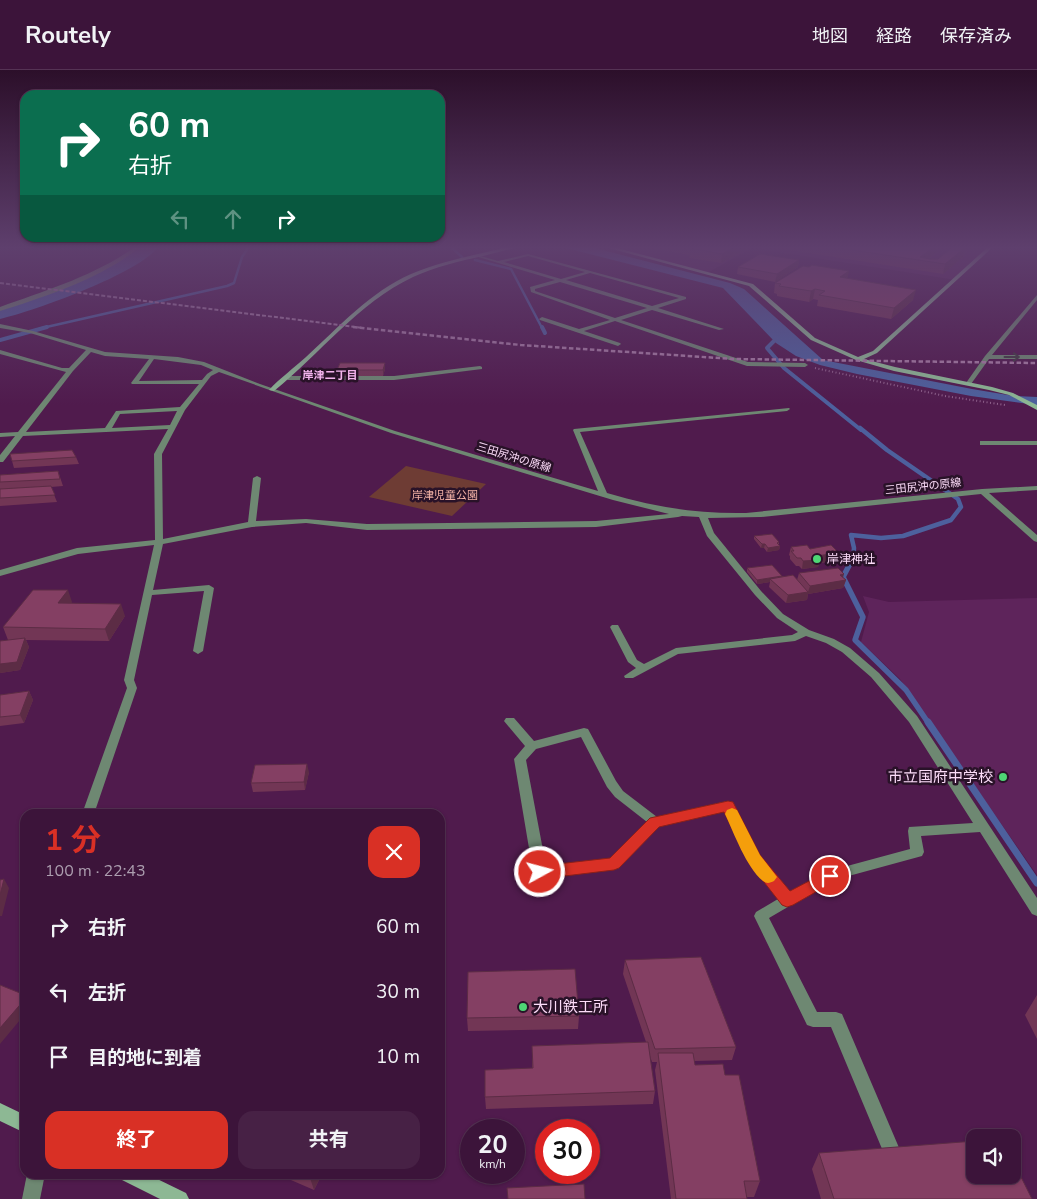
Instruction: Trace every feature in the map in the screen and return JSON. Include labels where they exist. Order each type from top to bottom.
[{"type":"street","points":[[0,309],[25,300]]},
{"type":"street","points":[[272,390],[288,378],[373,300]]},
{"type":"street","points":[[557,300],[747,364],[805,365]]},
{"type":"street","points":[[625,300],[721,330]]},
{"type":"street","points":[[579,331],[679,300]]},
{"type":"street","points":[[768,300],[813,339],[858,359],[894,369],[968,383],[1011,394],[1037,408]]},
{"type":"street","points":[[858,359],[875,352],[933,300]]},
{"type":"street","points":[[968,383],[1035,300]]},
{"type":"street","points":[[542,319],[618,344]]},
{"type":"street","name":"三田尻沖の原線","points":[[0,326],[32,332],[89,351],[105,354],[202,363],[272,390],[393,432],[604,495],[687,514],[703,516],[782,512],[982,491],[1037,488]]},
{"type":"street","points":[[0,460],[71,370],[89,351]]},
{"type":"street","points":[[0,352],[62,370],[71,370]]},
{"type":"street","points":[[153,357],[134,383],[203,382]]},
{"type":"street","points":[[987,357],[1037,357]]},
{"type":"street","points":[[288,378],[394,378],[480,368]]},
{"type":"street","points":[[90,809],[132,688],[129,680],[159,542],[158,454],[182,409],[209,375],[218,370]]},
{"type":"street","points":[[107,430],[118,412],[182,409]]},
{"type":"street","points":[[604,495],[576,430],[787,409]]},
{"type":"street","points":[[0,435],[172,427]]},
{"type":"street","points":[[982,444],[1037,443]]},
{"type":"street","points":[[252,524],[257,478]]},
{"type":"street","points":[[982,491],[1037,539]]},
{"type":"street","points":[[0,573],[77,551],[159,542],[252,524],[306,521],[374,527],[596,524],[687,514]]},
{"type":"street","points":[[703,516],[710,534],[758,593],[780,616],[805,632],[830,641],[846,650],[875,675],[913,719],[1037,910]]},
{"type":"street","points":[[148,593],[209,588],[198,651]]},
{"type":"street","points":[[615,627],[633,662],[643,668]]},
{"type":"street","points":[[629,676],[676,651],[795,638],[805,632]]},
{"type":"street","points":[[510,720],[532,746]]},
{"type":"street","points":[[655,822],[619,794],[611,784],[584,732],[532,746],[520,759],[540,872],[614,864],[655,822],[728,806],[755,859],[787,900]]},
{"type":"street","points":[[891,1150],[836,1019],[813,1020],[761,916],[830,876],[917,852],[914,830],[982,827]]},
{"type":"street","points":[[0,1112],[20,1122]]},
{"type":"street","points":[[31,1199],[35,1179]]},
{"type":"street","points":[[138,1179],[180,1199]]},
{"type":"path","points":[[805,365],[945,396],[1011,406]]},
{"type":"shaded area","name":"市立国府中学校","points":[[863,596],[889,602],[1037,598],[1037,875],[900,679],[861,642],[869,612]]},
{"type":"green space","name":"岸津児童公園","points":[[406,466],[486,484],[452,516],[369,497]]},
{"type":"water","points":[[734,300],[756,300],[823,360],[972,389],[1014,396],[1037,397],[1037,405],[971,396],[857,374],[820,365],[796,356],[776,343]]},
{"type":"building","points":[[846,300],[904,300],[894,308]]},
{"type":"building","points":[[340,363],[385,363],[383,370],[337,370]]},
{"type":"building","points":[[72,450],[76,457],[12,461],[10,454]]},
{"type":"building","points":[[58,471],[60,479],[0,482],[0,475]]},
{"type":"building","points":[[51,486],[55,495],[0,498],[0,489]]},
{"type":"building","points":[[772,534],[780,546],[768,548],[754,536]]},
{"type":"building","points":[[807,545],[810,549],[831,545],[839,553],[816,556],[820,560],[803,561],[801,558],[797,558],[791,551],[794,551],[791,547]]},
{"type":"building","points":[[772,565],[782,576],[757,580],[747,568]]},
{"type":"building","points":[[838,568],[844,574],[840,575],[846,580],[810,586],[799,573]]},
{"type":"building","points":[[793,575],[808,592],[788,595],[770,579]]},
{"type":"building","points":[[33,590],[68,590],[58,603],[121,604],[105,629],[3,627]]},
{"type":"building","points":[[25,638],[17,662],[0,664],[0,641]]},
{"type":"building","points":[[29,691],[20,715],[0,717],[0,695]]},
{"type":"building","points":[[307,764],[304,782],[251,783],[255,765]]},
{"type":"building","points":[[4,879],[0,895],[0,880]]},
{"type":"building","points":[[701,957],[736,1047],[655,1049],[625,960]]},
{"type":"building","name":"大川鉄工所","points":[[575,969],[579,1016],[467,1018],[468,972]]},
{"type":"building","points":[[0,985],[20,993],[20,1005],[0,1028]]},
{"type":"building","points":[[648,1042],[655,1091],[485,1097],[485,1070],[533,1068],[532,1046]]},
{"type":"building","points":[[658,1053],[693,1053],[695,1065],[723,1064],[725,1075],[739,1075],[760,1181],[744,1181],[747,1199],[676,1199]]},
{"type":"building","points":[[966,1142],[966,1184],[1021,1184],[1021,1177],[1032,1199],[834,1199],[819,1153]]},
{"type":"building","points":[[584,1184],[585,1199],[508,1199],[507,1188]]},
{"type":"waterway","points":[[0,314],[40,300]]},
{"type":"waterway","points":[[42,328],[167,300]]},
{"type":"waterway","points":[[527,300],[542,328]]},
{"type":"waterway","points":[[0,340],[47,327]]},
{"type":"waterway","points":[[542,327],[545,333]]},
{"type":"waterway","points":[[778,337],[767,348],[784,368],[861,430]]},
{"type":"waterway","points":[[853,559],[854,548],[851,535],[881,538],[903,536],[951,520],[961,507],[958,499],[887,450],[860,428]]},
{"type":"waterway","points":[[853,558],[843,577],[863,617],[855,640],[906,690],[929,724]]},
{"type":"waterway","points":[[928,722],[1037,883]]},
{"type":"railway","points":[[135,300],[364,328]]},
{"type":"railway","points":[[353,327],[521,345],[734,359],[1037,363]]},
{"type":"slow traffic","points":[[732,814],[755,859],[769,877]]},
{"type":"place","name":"岸津神社","points":[[817,559]]},
{"type":"place","name":"市立国府中学校","points":[[1003,777]]},
{"type":"place","name":"大川鉄工所","points":[[523,1007]]},
{"type":"district","name":"岸津二丁目","points":[[330,375]]},
{"type":"route","points":[[540,872],[614,864],[655,822],[728,806],[755,859],[787,900],[830,876]]}]
